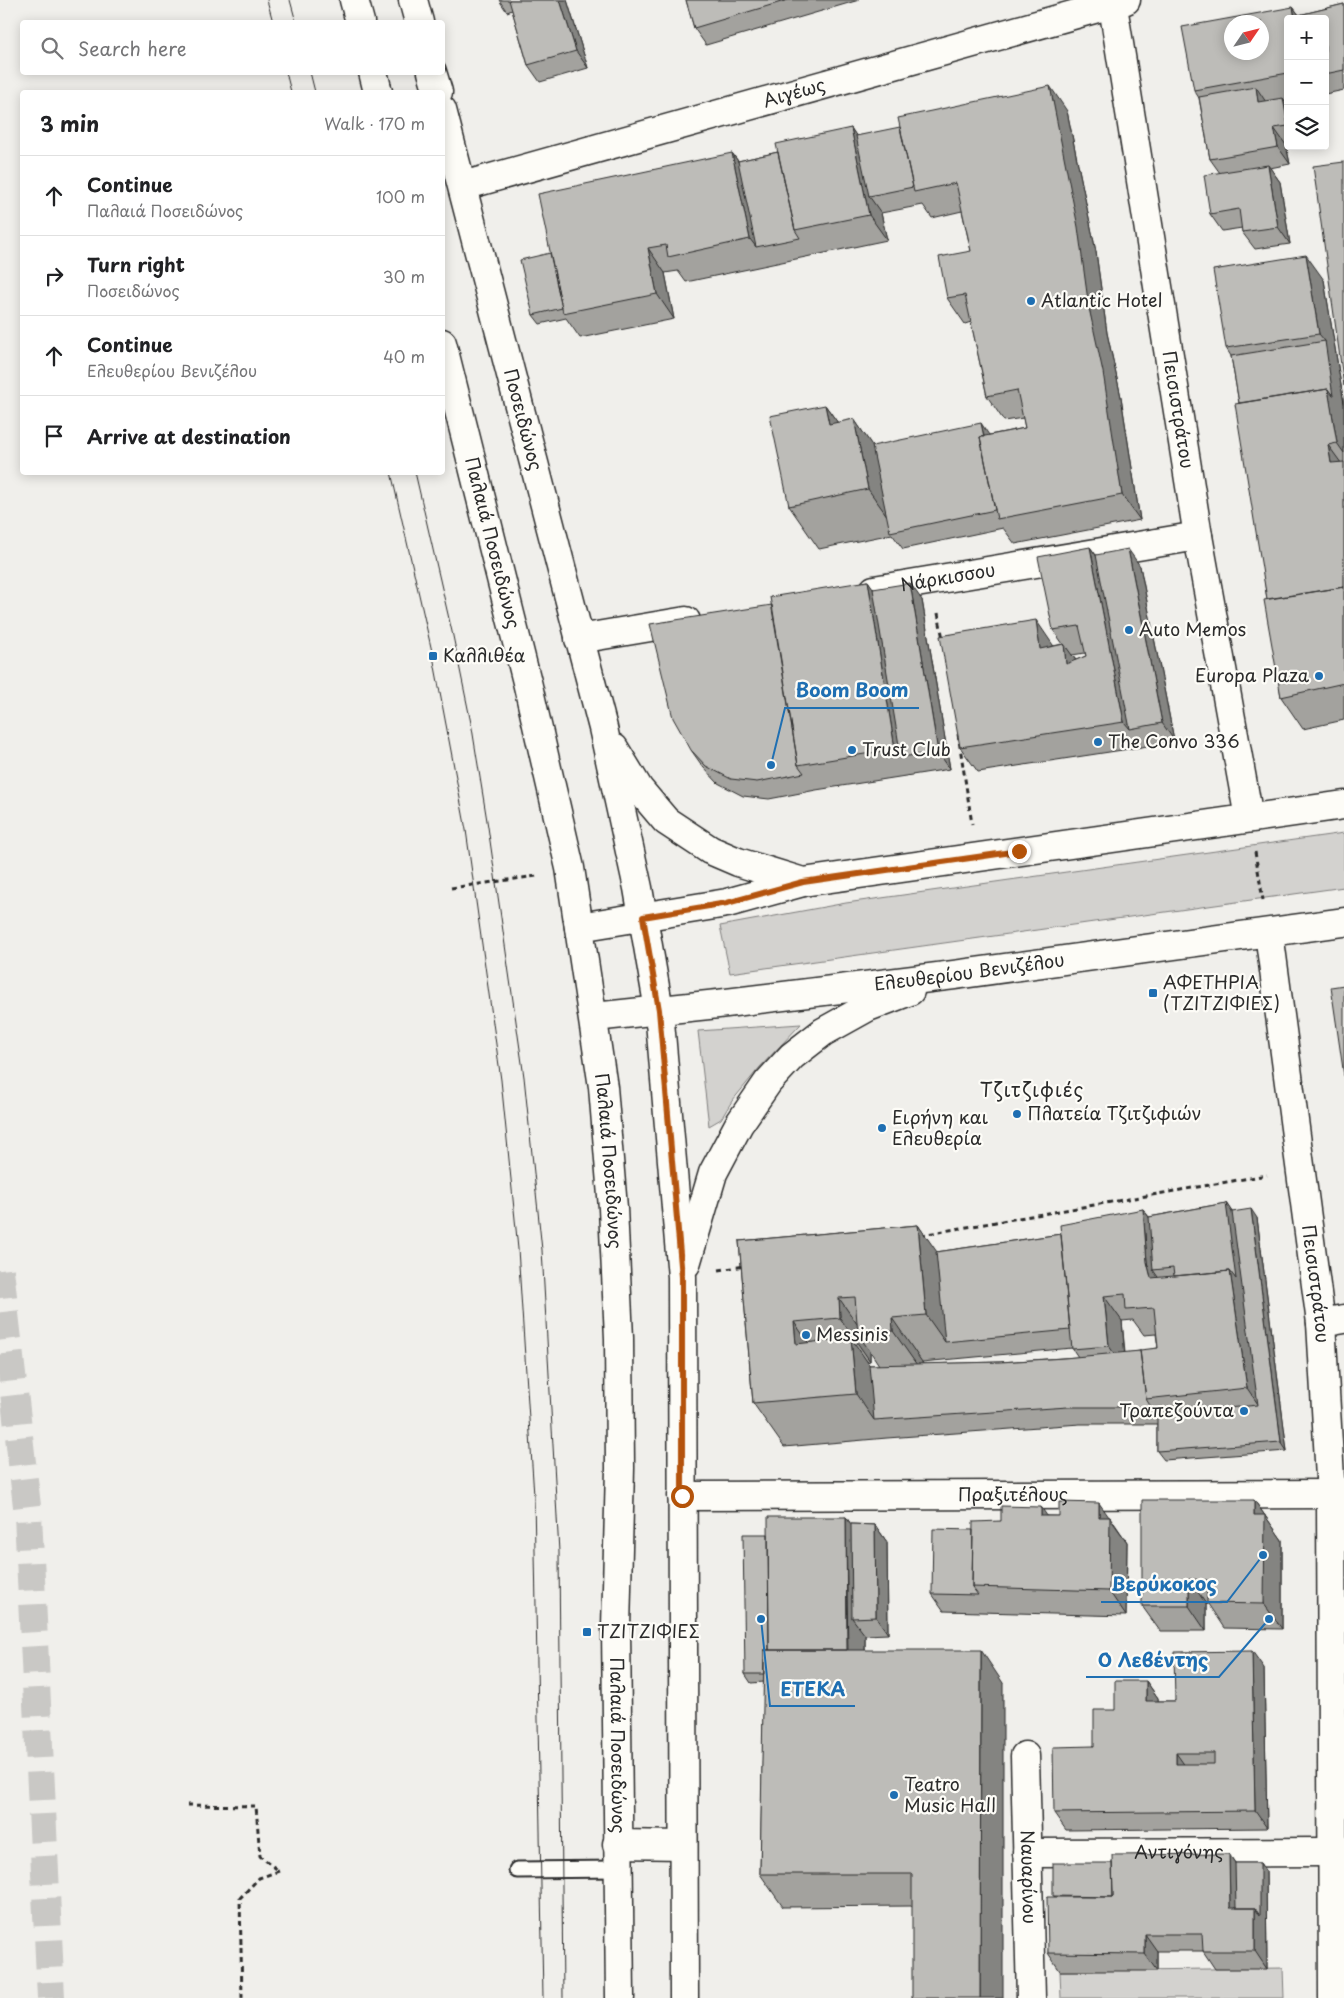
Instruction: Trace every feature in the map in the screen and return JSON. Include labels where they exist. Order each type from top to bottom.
[{"type":"main road","points":[[354,0],[359,20]]},
{"type":"main road","points":[[413,0],[418,20]]},
{"type":"main road","name":"Αιγέως","points":[[463,186],[1117,1]]},
{"type":"main road","name":"Πεισιστράτου","points":[[1117,1],[1198,536],[1249,818]]},
{"type":"main road","points":[[374,75],[378,90]]},
{"type":"main road","points":[[433,75],[437,90]]},
{"type":"main road","name":"Ποσειδώνος","points":[[445,121],[603,728]]},
{"type":"main road","name":"Παλαιά Ποσειδώνος","points":[[445,355],[528,686],[570,868],[594,1017],[603,1087],[613,1208],[619,1338],[620,1468],[616,1628],[620,1998]]},
{"type":"main road","name":"Νάρκισσου","points":[[854,593],[1198,536]]},
{"type":"main road","points":[[579,639],[707,618]]},
{"type":"main road","points":[[603,728],[639,789],[666,821],[710,850],[738,862],[803,882]]},
{"type":"main road","points":[[603,728],[643,917],[659,1010],[682,1277],[684,1998]]},
{"type":"main road","points":[[579,927],[727,903],[803,882],[1344,804]]},
{"type":"main road","name":"Ελευθερίου Βενιζέλου","points":[[594,1017],[954,975],[1344,922]]},
{"type":"main road","name":"Πεισιστράτου","points":[[1269,933],[1300,1170],[1332,1321],[1337,1495],[1332,1852],[1333,1998]]},
{"type":"main road","points":[[682,1277],[713,1173],[739,1124],[752,1104],[780,1069],[792,1056],[823,1032],[868,1007],[954,975]]},
{"type":"main road","name":"Πραξιτέλους","points":[[682,1496],[1337,1495]]},
{"type":"main road","name":"Ναυαρίνου","points":[[1025,1756],[1031,1998]]},
{"type":"main road","points":[[618,1856],[683,1845]]},
{"type":"main road","name":"Αντιγόνης","points":[[1027,1853],[1332,1852]]},
{"type":"lane","points":[[517,1870],[618,1856]]},
{"type":"path","points":[[938,608],[944,647]]},
{"type":"path","points":[[956,725],[978,857]]},
{"type":"path","points":[[1249,818],[1269,933]]},
{"type":"path","points":[[451,888],[540,875]]},
{"type":"path","points":[[917,1236],[1300,1170]]},
{"type":"path","points":[[682,1277],[750,1265]]},
{"type":"path","points":[[187,1805],[256,1806],[260,1856],[279,1871],[259,1878],[240,1898],[242,1998]]},
{"type":"shaded area","points":[[1344,833],[1344,887],[730,973],[720,926],[846,903]]},
{"type":"shaded area","points":[[801,1024],[760,1067],[732,1101],[721,1119],[709,1126],[698,1031]]},
{"type":"shaded area","points":[[1283,1968],[1284,1998],[1061,1998],[1060,1971]]},
{"type":"building","points":[[509,0],[560,0],[576,51],[528,65]]},
{"type":"building","points":[[686,0],[788,0],[694,28]]},
{"type":"building","points":[[1344,4],[1344,70],[1329,73],[1329,15],[1299,15]]},
{"type":"building","points":[[1293,7],[1294,15],[1284,15],[1284,74],[1194,90],[1182,27],[1224,19],[1224,60],[1269,60],[1269,15],[1249,15]]},
{"type":"building","points":[[1050,86],[1078,227],[1089,308],[1103,372],[1122,495],[997,519],[980,437],[1025,428],[1017,390],[987,396],[965,295],[947,298],[939,257],[971,251],[956,183],[914,192],[898,118]]},
{"type":"building","points":[[1256,87],[1258,102],[1283,98],[1284,127],[1274,128],[1278,147],[1210,159],[1199,97]]},
{"type":"building","points":[[900,127],[913,187],[869,196],[856,136]]},
{"type":"building","points":[[851,128],[869,215],[795,230],[776,144]]},
{"type":"building","points":[[778,152],[795,230],[800,238],[756,247],[738,161]]},
{"type":"building","points":[[732,153],[750,239],[668,257],[666,245],[648,248],[657,294],[563,313],[538,194]]},
{"type":"building","points":[[1344,162],[1344,386],[1313,166]]},
{"type":"building","points":[[1268,165],[1278,227],[1242,232],[1239,209],[1210,214],[1204,175]]},
{"type":"building","points":[[550,253],[562,308],[533,315],[520,260]]},
{"type":"building","points":[[1306,255],[1319,334],[1226,348],[1213,270]]},
{"type":"building","points":[[1325,341],[1333,396],[1328,389],[1239,403],[1231,356]]},
{"type":"building","points":[[1328,389],[1337,443],[1328,445],[1331,463],[1344,462],[1344,587],[1267,599],[1235,404]]},
{"type":"building","points":[[825,405],[829,424],[854,419],[868,489],[789,506],[770,416]]},
{"type":"building","points":[[981,423],[984,437],[980,437],[995,510],[890,532],[872,446]]},
{"type":"building","points":[[1090,547],[1124,722],[960,747],[940,636],[1036,620],[1040,649],[1064,644],[1066,664],[1086,656],[1079,626],[1053,630],[1038,557]]},
{"type":"building","points":[[1128,549],[1162,723],[1130,729],[1096,555]]},
{"type":"building","points":[[868,581],[895,749],[798,765],[770,597]]},
{"type":"building","points":[[910,583],[938,752],[901,757],[873,589]]},
{"type":"building","points":[[1344,587],[1344,683],[1281,697],[1264,600]]},
{"type":"building","points":[[772,605],[798,765],[804,773],[757,782],[731,779],[706,766],[691,750],[673,718],[650,624]]},
{"type":"building","points":[[1344,985],[1344,1076],[1331,987]]},
{"type":"building","points":[[1226,1203],[1236,1279],[1230,1271],[1174,1276],[1173,1268],[1153,1270],[1149,1217]]},
{"type":"building","points":[[1143,1209],[1147,1262],[1151,1278],[1230,1271],[1247,1388],[1146,1399],[1140,1350],[1158,1348],[1154,1308],[1126,1310],[1125,1294],[1104,1296],[1109,1346],[1072,1349],[1060,1225]]},
{"type":"building","points":[[1251,1209],[1281,1442],[1157,1451],[1157,1415],[1258,1405],[1232,1212]]},
{"type":"building","points":[[918,1225],[926,1315],[892,1318],[893,1331],[858,1335],[855,1297],[839,1298],[840,1318],[794,1322],[796,1344],[851,1338],[856,1394],[753,1403],[739,1241]]},
{"type":"building","points":[[1061,1234],[1070,1330],[945,1342],[936,1252]]},
{"type":"building","points":[[1140,1351],[1146,1399],[1151,1407],[1068,1407],[874,1420],[869,1365],[1000,1362]]},
{"type":"building","points":[[1142,1500],[1254,1500],[1254,1515],[1265,1515],[1264,1604],[1207,1603],[1207,1580],[1189,1579],[1189,1606],[1142,1606]]},
{"type":"building","points":[[1059,1502],[1099,1503],[1099,1517],[1110,1517],[1109,1591],[972,1587],[973,1522],[1001,1521],[1001,1506],[1041,1507],[1041,1516],[1059,1516]]},
{"type":"building","points":[[768,1517],[846,1517],[847,1650],[769,1650]]},
{"type":"building","points":[[851,1524],[875,1525],[876,1617],[852,1618]]},
{"type":"building","points":[[933,1529],[973,1530],[972,1587],[978,1595],[932,1594]]},
{"type":"building","points":[[743,1534],[768,1534],[769,1650],[764,1650],[764,1674],[745,1674]]},
{"type":"building","name":"Teatro Music Hall","points":[[764,1650],[981,1650],[980,1998],[912,1998],[912,1874],[760,1874]]},
{"type":"building","points":[[1252,1651],[1255,1811],[1054,1813],[1053,1747],[1094,1746],[1094,1710],[1115,1710],[1115,1681],[1146,1681],[1146,1701],[1175,1701],[1174,1652]],"holes":[[[1176,1753],[1214,1753],[1214,1764],[1176,1764]]]},
{"type":"building","points":[[1229,1854],[1230,1908],[1255,1908],[1255,1951],[1203,1951],[1202,1934],[1145,1934],[1145,1954],[1048,1953],[1047,1897],[1113,1897],[1112,1855]]},
{"type":"building","points":[[1053,1863],[1112,1863],[1113,1897],[1053,1896]]},
{"type":"building","points":[[1235,1863],[1260,1863],[1260,1916],[1255,1908],[1236,1908]]},
{"type":"tunnel","points":[[0,1270],[28,1515],[51,1998]]},
{"type":"tram line","points":[[267,0],[272,20]]},
{"type":"tram line","points":[[290,0],[295,20]]},
{"type":"tram line","points":[[287,75],[290,90]]},
{"type":"tram line","points":[[311,75],[314,90]]},
{"type":"tram line","points":[[392,475],[433,656],[466,830],[501,1080],[518,1249],[534,1496],[543,1998]]},
{"type":"tram line","points":[[416,475],[472,728],[524,1077],[542,1250],[559,1552],[563,1998]]},
{"type":"place","name":"Atlantic Hotel","points":[[1031,301]]},
{"type":"place","name":"Auto Memos","points":[[1129,630]]},
{"type":"place","name":"Καλλιθέα","points":[[433,656]]},
{"type":"place","name":"Europa Plaza","points":[[1319,676]]},
{"type":"place","name":"The Convo 336","points":[[1098,742]]},
{"type":"place","name":"Trust Club","points":[[852,750]]},
{"type":"place","name":"Boom Boom","points":[[771,765]]},
{"type":"place","name":"ΑΦΕΤΗΡΙΑ (ΤΖΙΤΖΙΦΙΕΣ)","points":[[1153,993]]},
{"type":"place","name":"Πλατεία Τζιτζιφιών","points":[[1017,1114]]},
{"type":"place","name":"Ειρήνη και Ελευθερία","points":[[882,1128]]},
{"type":"place","name":"Messinis","points":[[806,1335]]},
{"type":"place","name":"Τραπεζούντα","points":[[1244,1411]]},
{"type":"place","name":"Βερύκοκος","points":[[1263,1555]]},
{"type":"place","name":"ΕΤΕΚΑ","points":[[761,1619]]},
{"type":"place","name":"Ο Λεβέντης","points":[[1269,1619]]},
{"type":"place","name":"ΤΖΙΤΖΙΦΙΕΣ","points":[[587,1632]]},
{"type":"place","name":"Teatro Music Hall","points":[[894,1795]]},
{"type":"district","name":"Τζιτζιφιές","points":[[1032,1090]]},
{"type":"route","points":[[682,1496],[682,1277],[659,1010],[643,917],[727,903],[803,882],[1019,851]]}]
